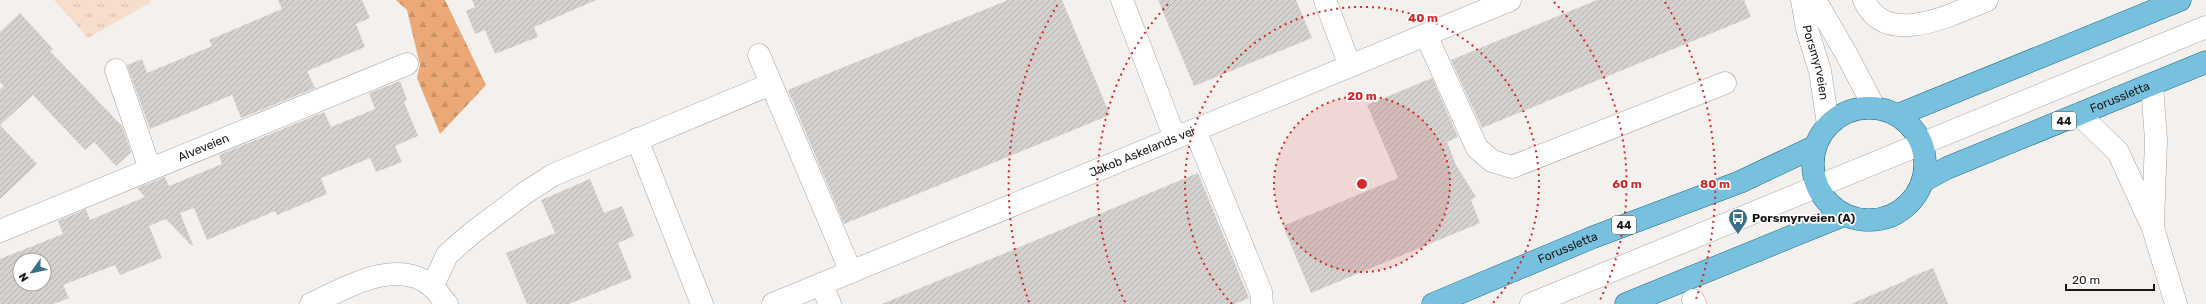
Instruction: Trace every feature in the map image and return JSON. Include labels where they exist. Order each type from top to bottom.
[{"type":"main road","points":[[1898,115],[2180,0]]},
{"type":"main road","name":"Forussletta","points":[[1923,181],[1947,168],[2206,62]]},
{"type":"main road","points":[[1874,107],[1898,115],[1912,127],[1921,142],[1926,162],[1923,181],[1911,202],[1891,216],[1868,221],[1844,215],[1828,203],[1817,186],[1812,166],[1814,147],[1828,124],[1850,110],[1874,107]]},
{"type":"main road","name":"Forussletta","points":[[1433,304],[1591,238],[1740,182],[1814,147]]},
{"type":"main road","points":[[1626,304],[1844,215]]},
{"type":"street","points":[[1122,0],[1261,292],[1262,304]]},
{"type":"street","points":[[1325,0],[1350,66]]},
{"type":"street","name":"Jakob Askelands vei","points":[[773,304],[1510,0]]},
{"type":"street","name":"Porsmyrveien","points":[[1802,0],[1807,29],[1820,71],[1828,124]]},
{"type":"street","name":"Porsmyrveien","points":[[1815,0],[1847,55],[1874,107]]},
{"type":"street","points":[[1864,0],[1867,7],[1882,20],[1894,26],[1934,22],[1988,0]]},
{"type":"street","points":[[1531,304],[1921,142],[2206,27]]},
{"type":"street","points":[[1426,35],[1477,148],[1492,161],[1512,167],[1725,83]]},
{"type":"street","points":[[759,56],[851,272]]},
{"type":"street","name":"Alveveien","points":[[0,231],[408,64]]},
{"type":"street","points":[[116,70],[150,169]]},
{"type":"street","points":[[432,287],[447,255],[472,233],[525,193],[554,176],[637,139],[771,84]]},
{"type":"street","points":[[2152,85],[2156,140],[2153,228]]},
{"type":"street","points":[[2079,114],[2118,152],[2153,228],[2176,304]]},
{"type":"street","points":[[637,139],[702,304]]},
{"type":"street","points":[[311,304],[354,285],[391,273],[414,277],[432,287],[447,304]]},
{"type":"street","points":[[821,284],[830,304]]},
{"type":"green space","points":[[54,0],[150,0],[151,2],[88,38]]},
{"type":"green space","points":[[396,0],[445,0],[486,85],[440,134],[417,78],[420,65],[407,10]]},
{"type":"building","points":[[278,0],[362,0],[370,18],[356,24],[365,47],[307,71],[315,88],[241,118],[232,95],[150,129],[127,65],[142,59],[147,73],[212,46],[209,40],[282,9]]},
{"type":"building","points":[[472,0],[596,0],[534,27],[538,37],[495,54],[485,30],[475,34],[466,11],[475,7]]},
{"type":"building","points":[[1008,0],[1062,0],[1110,115],[844,224],[788,90]]},
{"type":"building","points":[[1158,0],[1296,0],[1312,38],[1194,86]]},
{"type":"building","points":[[1597,0],[1744,0],[1751,17],[1482,128],[1451,60]]},
{"type":"building","points":[[20,13],[53,49],[50,51],[122,126],[131,152],[116,166],[94,142],[85,150],[33,95],[0,125],[0,90],[4,86],[0,82],[0,32]]},
{"type":"building","points":[[1432,78],[1458,137],[1447,142],[1456,165],[1476,197],[1471,200],[1480,223],[1311,293],[1283,226],[1398,178],[1367,105]]},
{"type":"building","points":[[400,81],[407,100],[404,102],[418,136],[395,146],[402,162],[376,172],[370,158],[321,178],[327,194],[277,215],[275,211],[207,240],[194,208],[180,213],[193,245],[192,246],[166,219],[149,226],[162,258],[120,275],[115,265],[63,285],[69,298],[53,304],[0,304],[0,259],[12,254],[12,292],[52,292],[52,252],[18,252],[63,234],[58,221],[86,209],[90,220],[145,197],[137,188],[165,177],[169,186],[222,164],[219,155],[324,112],[331,127],[375,109],[369,93]]},
{"type":"building","points":[[0,125],[37,164],[0,199]]},
{"type":"building","points":[[1198,173],[1249,298],[1235,304],[882,304]]},
{"type":"building","points":[[590,179],[604,213],[622,206],[634,236],[618,243],[632,278],[569,304],[527,304],[506,253],[555,233],[541,200]]},
{"type":"building","points":[[1933,268],[1948,304],[1851,304],[1907,280],[1906,279]]},
{"type":"place","name":"Porsmyrveien (A)","points":[[1738,235]]}]
